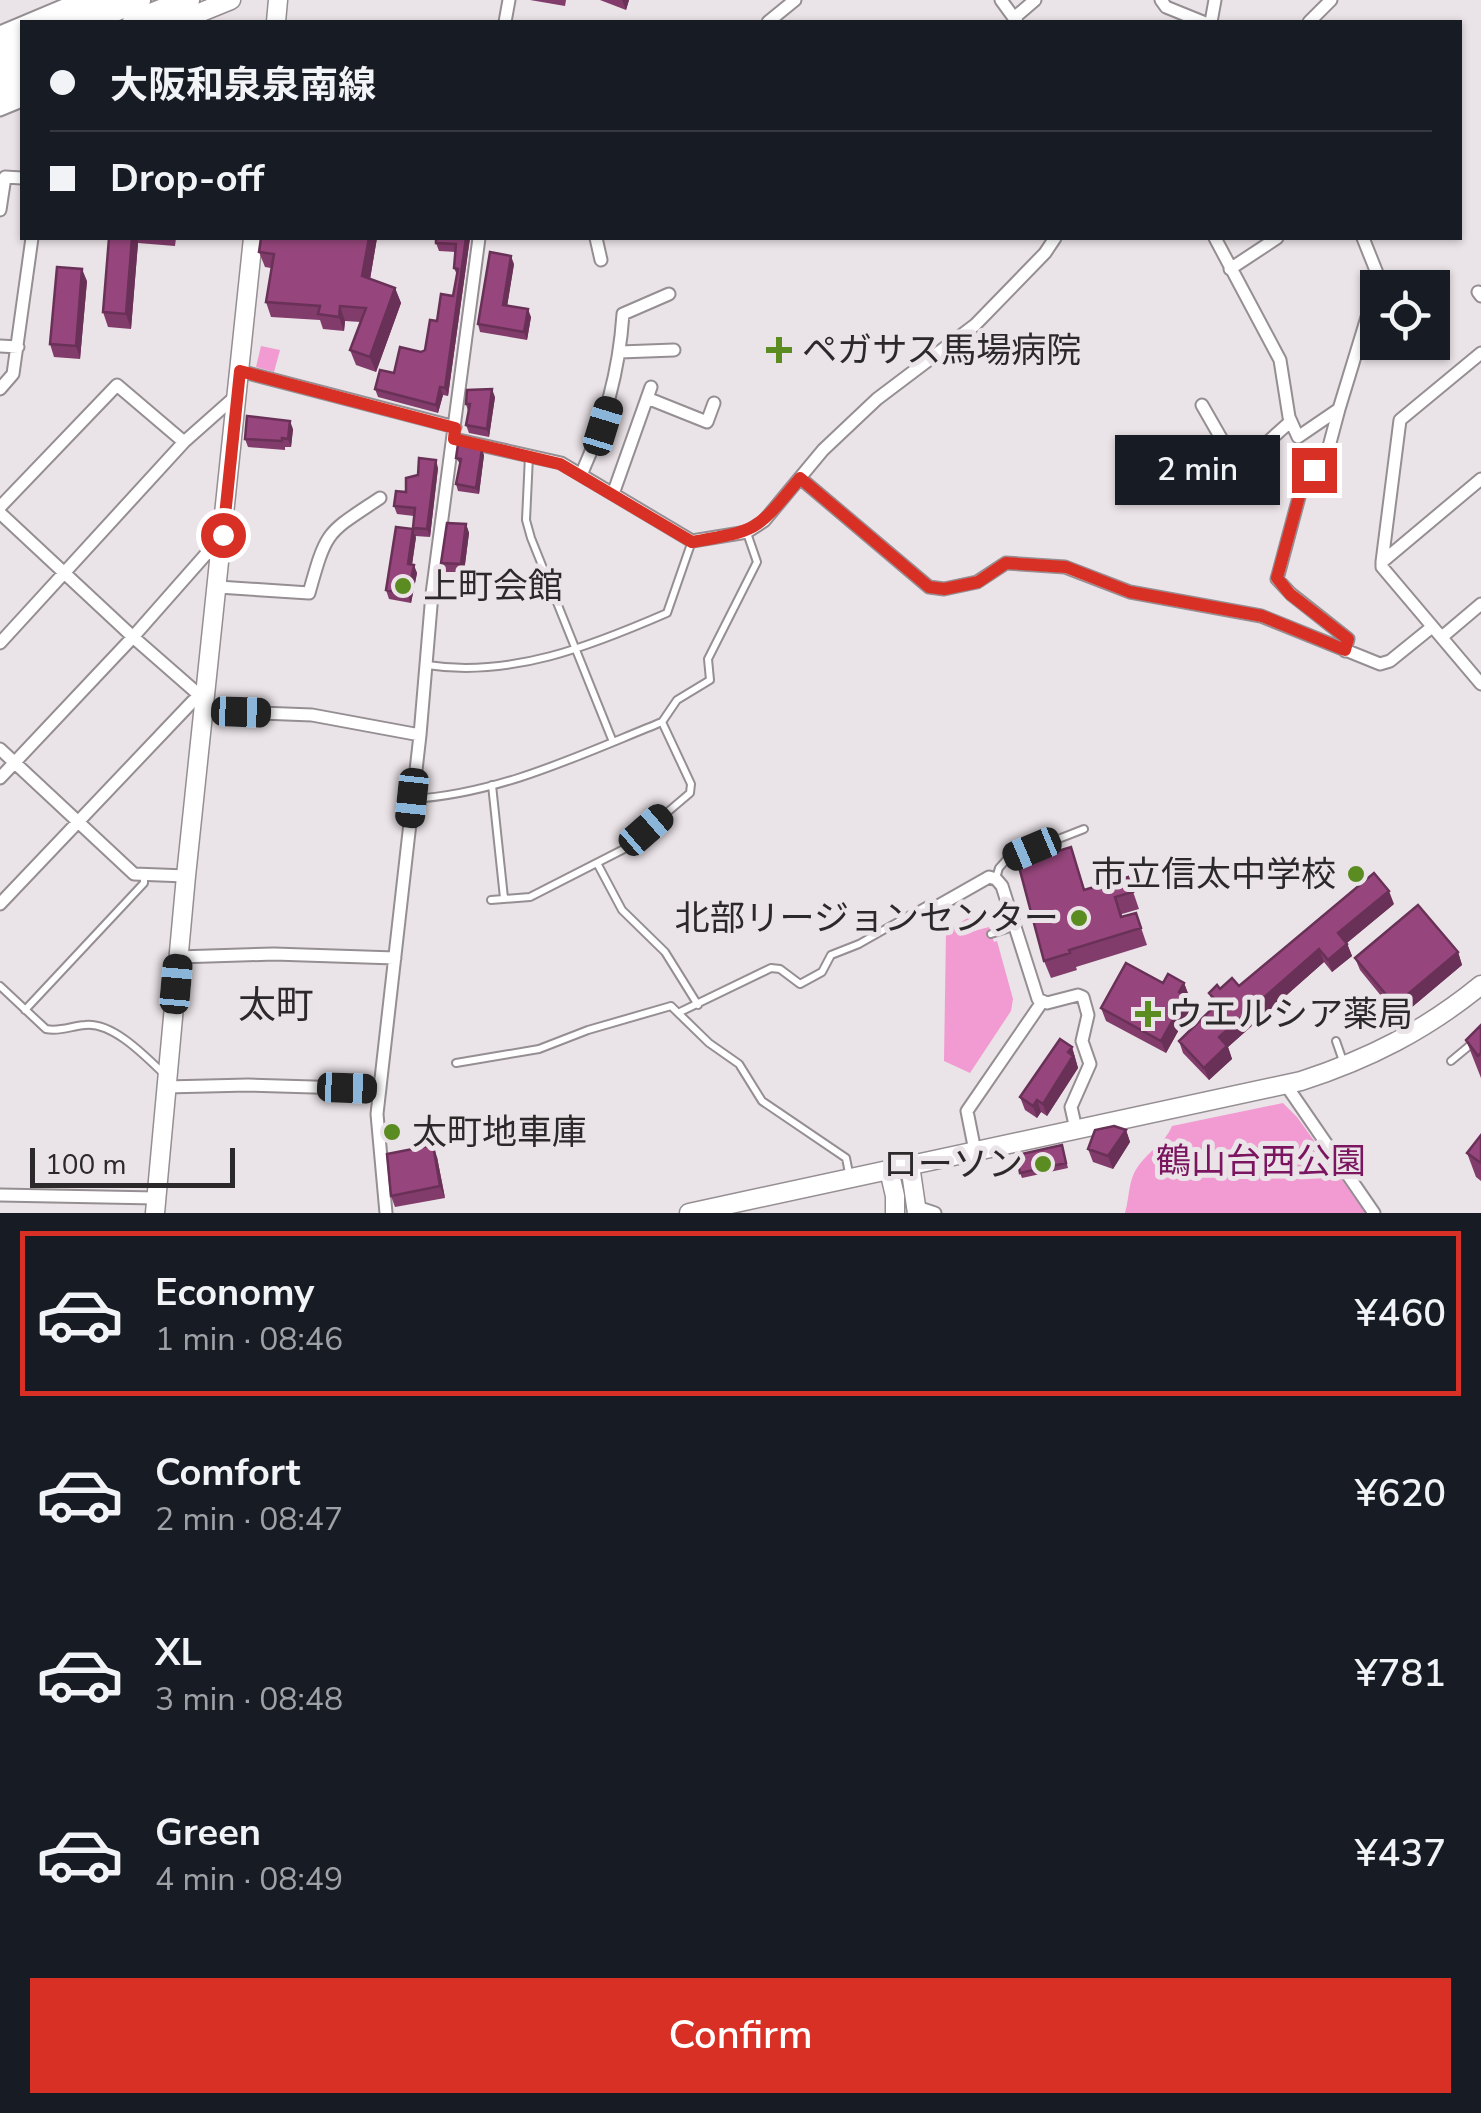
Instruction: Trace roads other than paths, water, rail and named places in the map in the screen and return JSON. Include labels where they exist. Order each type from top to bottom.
[{"type":"highway","points":[[90,20],[139,0]]},
{"type":"highway","points":[[141,20],[199,4]]},
{"type":"main road","points":[[55,20],[103,0]]},
{"type":"main road","points":[[179,20],[199,4],[231,0]]},
{"type":"main road","points":[[155,1206],[253,240]]},
{"type":"main road","points":[[688,1213],[1286,1085],[1345,1067],[1422,1030],[1481,985]]},
{"type":"main road","points":[[910,1165],[923,1211]]},
{"type":"main road","points":[[888,1170],[896,1196],[896,1213]]},
{"type":"street","points":[[28,20],[76,0]]},
{"type":"street","points":[[770,20],[795,0]]},
{"type":"street","points":[[1002,0],[1016,20],[1035,0]]},
{"type":"street","points":[[1161,0],[1198,20]]},
{"type":"street","points":[[1313,20],[1330,0]]},
{"type":"street","points":[[0,210],[4,176],[20,178]]},
{"type":"street","points":[[0,388],[14,374],[32,240]]},
{"type":"street","points":[[386,1213],[377,1128],[380,1089],[444,496],[479,240]]},
{"type":"street","points":[[596,240],[601,260]]},
{"type":"street","points":[[240,371],[560,464],[692,542],[747,532],[764,521],[823,450],[877,399],[975,324],[1055,240]]},
{"type":"street","points":[[1216,240],[1280,360],[1298,438],[1338,409]]},
{"type":"street","points":[[1230,269],[1274,240]]},
{"type":"street","points":[[1345,650],[1348,639],[1290,594],[1277,578],[1302,486],[1328,454],[1378,278],[1363,240]]},
{"type":"street","points":[[581,475],[603,426],[620,352],[623,314],[669,294]]},
{"type":"street","points":[[0,346],[18,348]]},
{"type":"street","points":[[620,352],[674,350]]},
{"type":"street","points":[[1481,353],[1400,420],[1382,562],[1382,567],[1481,684]]},
{"type":"street","points":[[184,442],[117,384],[0,510],[205,705]]},
{"type":"street","points":[[614,494],[649,393],[707,422],[714,402]]},
{"type":"street","points":[[0,643],[184,442],[237,395]]},
{"type":"street","points":[[1202,405],[1242,474],[1291,421]]},
{"type":"street","points":[[800,478],[929,587],[944,589],[978,582],[1006,563],[1066,567],[1130,592],[1262,616],[1380,664],[1481,604]]},
{"type":"street","points":[[1382,562],[1481,480]]},
{"type":"street","points":[[218,588],[309,593],[323,541],[332,530],[380,498]]},
{"type":"street","points":[[0,778],[223,535]]},
{"type":"street","points":[[0,904],[193,701],[312,715],[420,735]]},
{"type":"street","points":[[0,749],[134,874],[186,876]]},
{"type":"street","points":[[938,906],[989,878],[996,879],[1002,886],[1036,995],[1042,1002],[1052,1003],[1078,994],[1084,997],[1088,1015],[1082,1041],[1090,1064],[1071,1107],[1076,1129]]},
{"type":"street","points":[[178,957],[274,954],[396,958]]},
{"type":"street","points":[[975,1151],[966,1111],[1042,1002]]},
{"type":"street","points":[[167,1082],[380,1089]]},
{"type":"street","points":[[1286,1085],[1374,1213]]},
{"type":"street","points":[[0,1195],[155,1206]]},
{"type":"lane","points":[[529,456],[526,520],[613,742]]},
{"type":"lane","points":[[412,798],[456,796],[492,786],[662,722],[677,700],[710,680],[708,659],[758,562],[747,532]]},
{"type":"lane","points":[[426,664],[493,668],[532,661],[666,613],[692,542]]},
{"type":"lane","points":[[490,900],[530,897],[624,849],[690,792],[692,784],[662,722]]},
{"type":"lane","points":[[492,786],[504,898]]},
{"type":"lane","points":[[996,879],[999,868],[1008,859],[1084,830]]},
{"type":"lane","points":[[597,863],[622,910],[665,952],[698,1005]]},
{"type":"lane","points":[[25,1010],[144,884],[144,874]]},
{"type":"lane","points":[[680,1012],[772,968],[780,969],[800,984],[822,972],[830,955],[859,944],[931,904],[938,906]]},
{"type":"lane","points":[[991,934],[1014,926]]},
{"type":"lane","points":[[0,986],[46,1030],[90,1024],[126,1040],[167,1082]]},
{"type":"lane","points":[[456,1063],[539,1049],[671,1006],[709,1043],[739,1064],[762,1101],[846,1158],[850,1179]]},
{"type":"lane","points":[[1451,1061],[1481,1036]]},
{"type":"lane","points":[[1336,1041],[1345,1067]]},
{"type":"place","name":"ペガサス馬場病院","points":[[779,350]]},
{"type":"place","name":"上町会館","points":[[403,586]]},
{"type":"place","name":"市立信太中学校","points":[[1356,874]]},
{"type":"place","name":"北部リージョンセンター","points":[[1079,918]]},
{"type":"place","name":"ウエルシア薬局","points":[[1148,1014]]},
{"type":"place","name":"太町地車庫","points":[[392,1132]]},
{"type":"place","name":"ローソン","points":[[1043,1164]]},
{"type":"district","name":"太町","points":[[276,1005]]},
{"type":"park label","name":"鶴山台西公園","points":[[1261,1161]]}]
